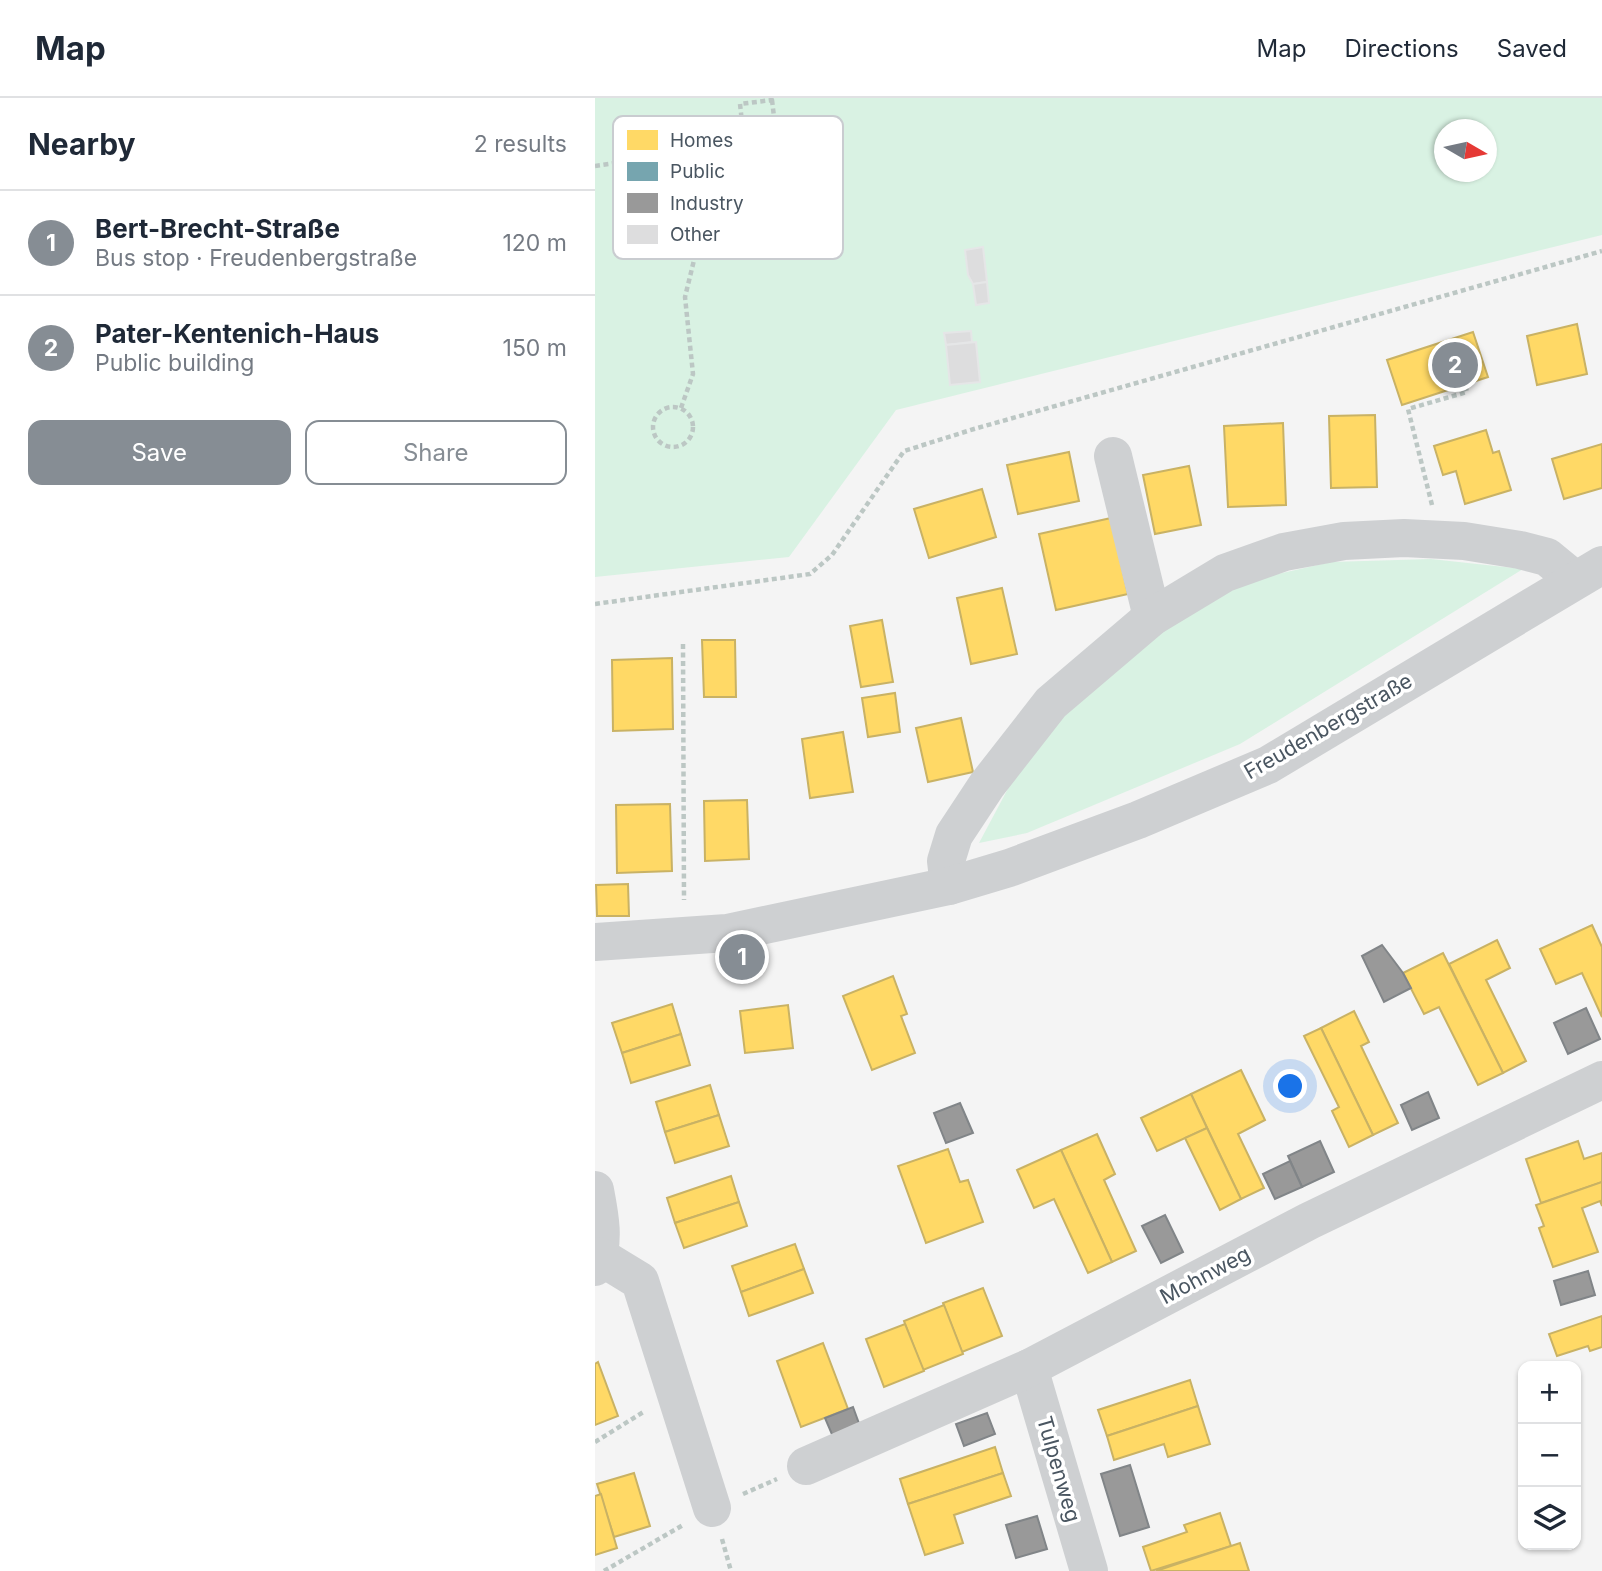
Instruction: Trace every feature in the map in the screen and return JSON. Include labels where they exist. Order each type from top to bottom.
[{"type":"street","points":[[1113,456],[1152,617]]},
{"type":"street","name":"Freudenbergstraße","points":[[949,886],[946,861],[954,835],[987,785],[1051,703],[1152,617],[1225,573],[1284,552],[1345,541],[1404,538],[1520,550],[1588,572]]},
{"type":"street","name":"Freudenbergstraße","points":[[595,942],[727,933],[949,886],[1009,868],[1138,820],[1268,765],[1588,572]]},
{"type":"street","name":"Mohnweg","points":[[806,1466],[1029,1368],[1309,1221],[1602,1080]]},
{"type":"street","points":[[595,1190],[602,1224],[597,1262],[640,1281],[712,1508]]},
{"type":"street","name":"Tulpenweg","points":[[1029,1368],[1089,1571]]},
{"type":"path","points":[[741,116],[740,104],[772,100],[774,116]]},
{"type":"path","points":[[595,166],[613,163]]},
{"type":"path","points":[[595,604],[810,574],[832,555],[904,451],[1001,421],[1602,251]]},
{"type":"path","points":[[681,408],[693,373],[685,296],[694,259]]},
{"type":"path","points":[[1440,540],[1408,409],[1467,392],[1465,385]]},
{"type":"path","points":[[668,407],[681,408],[690,415],[691,435],[682,445],[663,444],[654,433],[655,419],[668,407]]},
{"type":"path","points":[[683,644],[684,936]]},
{"type":"path","points":[[595,1442],[675,1391]]},
{"type":"green space","points":[[595,98],[1602,98],[1602,235],[896,410],[789,557],[595,577]]},
{"type":"green space","points":[[1431,559],[1523,569],[1240,744],[1027,833],[979,843],[1028,751],[1157,627],[1247,581],[1331,562]]},
{"type":"building: Homes","points":[[1577,324],[1587,374],[1537,385],[1527,336]]},
{"type":"building: Homes","points":[[1473,332],[1488,377],[1402,405],[1387,360]]},
{"type":"building: Homes","points":[[1375,415],[1377,487],[1331,488],[1329,416]]},
{"type":"building: Homes","points":[[1283,423],[1286,505],[1228,507],[1224,426]]},
{"type":"building: Homes","points":[[1486,430],[1493,453],[1499,451],[1511,490],[1465,504],[1456,471],[1443,475],[1434,446]]},
{"type":"building: Homes","points":[[1602,444],[1602,488],[1564,499],[1552,459]]},
{"type":"building: Homes","points":[[1069,452],[1079,501],[1018,514],[1007,465]]},
{"type":"building: Homes","points":[[1189,466],[1201,525],[1155,534],[1143,475]]},
{"type":"building: Homes","points":[[982,489],[996,537],[929,558],[914,509]]},
{"type":"building: Homes","points":[[1111,518],[1128,594],[1056,610],[1039,534]]},
{"type":"building: Homes","points":[[1002,588],[1017,654],[971,664],[957,598]]},
{"type":"building: Homes","points":[[882,620],[893,682],[861,687],[850,626]]},
{"type":"building: Homes","points":[[702,640],[735,640],[736,697],[704,697]]},
{"type":"building: Homes","points":[[672,658],[673,729],[613,731],[612,660]]},
{"type":"building: Homes","points":[[895,693],[900,732],[868,737],[862,698]]},
{"type":"building: Homes","points":[[961,718],[973,772],[928,782],[916,728]]},
{"type":"building: Homes","points":[[843,732],[853,792],[810,798],[802,739]]},
{"type":"building: Homes","points":[[747,800],[749,859],[705,861],[704,801]]},
{"type":"building: Homes","points":[[670,804],[672,871],[617,873],[616,805]]},
{"type":"building: Homes","points":[[628,884],[629,916],[597,916],[596,885]]},
{"type":"building: Homes","points":[[1592,925],[1602,947],[1602,1017],[1582,973],[1556,984],[1540,949]]},
{"type":"building: Homes","points":[[1497,940],[1510,968],[1486,980],[1526,1061],[1503,1073],[1449,964]]},
{"type":"building: Homes","points":[[1443,953],[1503,1073],[1478,1085],[1439,1007],[1424,1014],[1403,973]]},
{"type":"building: Homes","points":[[893,976],[907,1014],[901,1016],[915,1053],[872,1070],[843,996]]},
{"type":"building: Homes","points":[[672,1004],[681,1034],[622,1053],[612,1023]]},
{"type":"building: Homes","points":[[788,1005],[793,1048],[745,1053],[740,1011]]},
{"type":"building: Homes","points":[[1354,1011],[1369,1042],[1361,1046],[1398,1123],[1373,1135],[1321,1028]]},
{"type":"building: Homes","points":[[1321,1028],[1373,1135],[1349,1147],[1332,1111],[1339,1107],[1304,1036]]},
{"type":"building: Homes","points":[[681,1034],[690,1065],[631,1083],[622,1053]]},
{"type":"building: Homes","points":[[1241,1070],[1265,1120],[1238,1134],[1264,1188],[1241,1199],[1191,1094]]},
{"type":"building: Homes","points":[[710,1085],[719,1115],[665,1132],[656,1102]]},
{"type":"building: Homes","points":[[1191,1094],[1207,1128],[1157,1151],[1141,1118]]},
{"type":"building: Homes","points":[[719,1115],[729,1146],[675,1163],[665,1132]]},
{"type":"building: Homes","points":[[1207,1128],[1241,1199],[1220,1210],[1185,1138]]},
{"type":"building: Homes","points":[[1097,1134],[1115,1174],[1104,1180],[1136,1251],[1112,1262],[1061,1150]]},
{"type":"building: Homes","points":[[1578,1141],[1584,1159],[1602,1153],[1602,1182],[1541,1203],[1526,1159]]},
{"type":"building: Homes","points":[[948,1149],[960,1182],[968,1180],[983,1222],[926,1243],[898,1166]]},
{"type":"building: Homes","points":[[1061,1150],[1112,1262],[1088,1273],[1054,1199],[1034,1208],[1017,1170]]},
{"type":"building: Homes","points":[[731,1176],[739,1202],[675,1223],[667,1198]]},
{"type":"building: Homes","points":[[1602,1182],[1602,1206],[1600,1201],[1582,1208],[1598,1252],[1553,1267],[1539,1228],[1544,1226],[1536,1205]]},
{"type":"building: Homes","points":[[739,1202],[747,1226],[684,1248],[675,1223]]},
{"type":"building: Homes","points":[[795,1244],[804,1269],[741,1292],[732,1266]]},
{"type":"building: Homes","points":[[804,1269],[813,1293],[749,1316],[741,1292]]},
{"type":"building: Homes","points":[[983,1288],[1002,1336],[962,1352],[943,1303]]},
{"type":"building: Homes","points":[[944,1305],[963,1354],[923,1370],[904,1321]]},
{"type":"building: Homes","points":[[1602,1316],[1602,1347],[1590,1351],[1588,1346],[1557,1356],[1549,1334]]},
{"type":"building: Homes","points":[[905,1324],[924,1371],[884,1387],[866,1339]]},
{"type":"building: Homes","points":[[823,1343],[848,1409],[801,1427],[777,1361]]},
{"type":"building: Homes","points":[[598,1362],[618,1416],[595,1425],[595,1364]]},
{"type":"building: Homes","points":[[1190,1380],[1198,1406],[1107,1436],[1098,1410]]},
{"type":"building: Homes","points":[[1198,1406],[1210,1444],[1168,1457],[1164,1444],[1114,1460],[1107,1436]]},
{"type":"building: Homes","points":[[995,1447],[1003,1473],[908,1504],[900,1479]]},
{"type":"building: Homes","points":[[634,1473],[650,1526],[614,1537],[597,1484]]},
{"type":"building: Homes","points":[[1003,1473],[1011,1496],[954,1515],[963,1543],[925,1555],[908,1504]]},
{"type":"building: Homes","points":[[601,1494],[617,1548],[595,1555],[595,1496]]},
{"type":"building: Homes","points":[[1220,1513],[1231,1546],[1151,1571],[1143,1547],[1187,1532],[1184,1525]]},
{"type":"building: Homes","points":[[1240,1543],[1249,1571],[1156,1571]]},
{"type":"building: Industry","points":[[1382,945],[1411,988],[1384,1002],[1362,956]]},
{"type":"building: Industry","points":[[1586,1008],[1600,1039],[1568,1054],[1554,1023]]},
{"type":"building: Industry","points":[[1428,1092],[1439,1118],[1412,1130],[1401,1105]]},
{"type":"building: Industry","points":[[960,1103],[973,1133],[946,1143],[934,1113]]},
{"type":"building: Industry","points":[[1320,1141],[1334,1172],[1302,1187],[1288,1156]]},
{"type":"building: Industry","points":[[1290,1161],[1302,1187],[1275,1199],[1263,1174]]},
{"type":"building: Industry","points":[[1165,1215],[1183,1252],[1161,1263],[1142,1226]]},
{"type":"building: Industry","points":[[1588,1271],[1595,1295],[1561,1305],[1554,1281]]},
{"type":"building: Industry","points":[[853,1407],[861,1429],[834,1439],[825,1418]]},
{"type":"building: Industry","points":[[987,1413],[995,1434],[964,1446],[956,1424]]},
{"type":"building: Industry","points":[[1130,1465],[1149,1527],[1120,1536],[1101,1474]]},
{"type":"building: Industry","points":[[1037,1516],[1047,1549],[1016,1558],[1006,1525]]},
{"type":"building: Other","points":[[983,247],[987,282],[973,284],[968,275],[965,250]]},
{"type":"building: Other","points":[[987,282],[989,303],[976,305],[973,284]]},
{"type":"building: Other","points":[[971,331],[972,342],[946,345],[944,333]]},
{"type":"building: Other","points":[[976,342],[980,382],[950,385],[946,345]]},
{"type":"place","name":"Pater-Kentenich-Haus","points":[[1455,365]]},
{"type":"place","name":"Bert-Brecht-Straße","points":[[742,957]]}]
